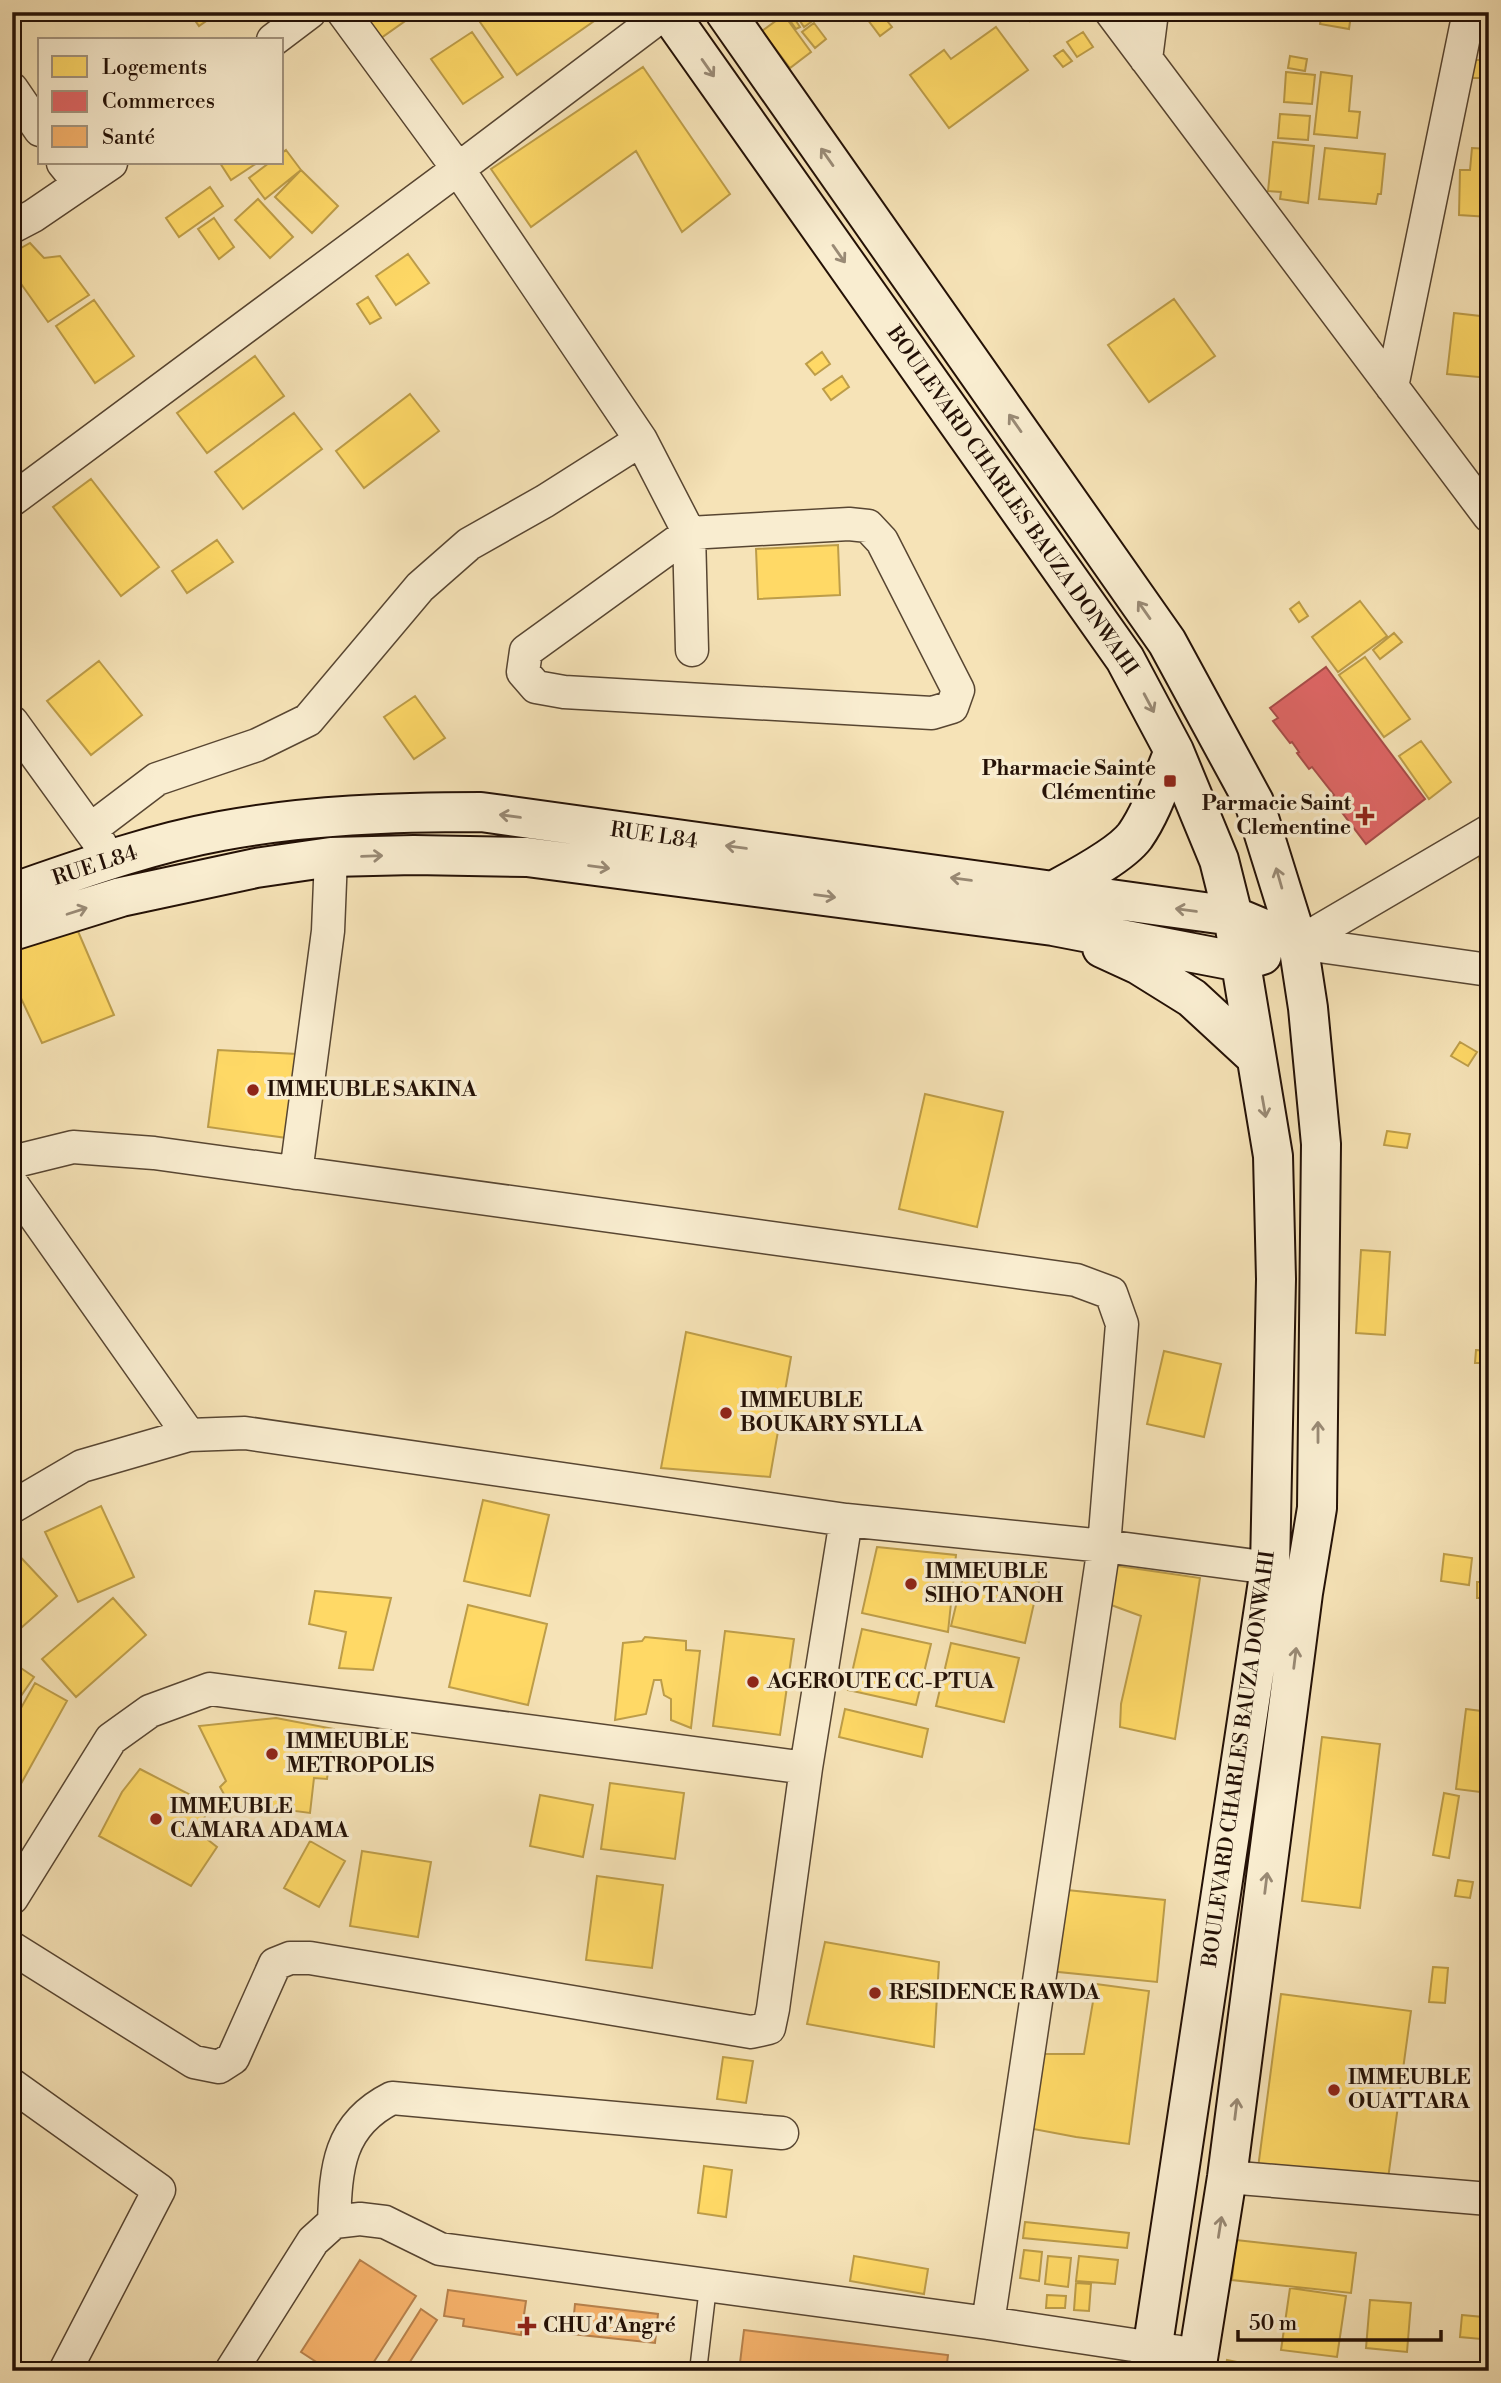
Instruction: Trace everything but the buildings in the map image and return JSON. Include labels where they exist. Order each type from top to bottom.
[{"type":"main road","name":"BOULEVARD CHARLES BAUZA DONWAHI","points":[[667,12],[1125,659],[1174,751],[1219,860],[1233,916],[1273,1156],[1276,1279],[1270,1568],[1151,2359]]},
{"type":"main road","name":"BOULEVARD CHARLES BAUZA DONWAHI","points":[[725,12],[1167,642],[1254,802],[1298,943],[1308,1008],[1321,1144],[1317,1508],[1303,1593],[1227,2177],[1198,2363]]},
{"type":"main road","points":[[1052,909],[1096,867],[1133,838],[1149,811],[1174,751]]},
{"type":"main road","name":"RUE L84","points":[[12,893],[101,844],[329,817],[409,811],[481,811],[1052,909],[1233,916],[1298,943]]},
{"type":"main road","points":[[12,931],[121,897],[256,868],[331,857],[414,855],[527,857],[1052,909],[1240,962],[1298,943]]},
{"type":"main road","points":[[1052,909],[1192,998],[1256,1057]]},
{"type":"street","points":[[276,38],[310,12]]},
{"type":"street","points":[[343,12],[458,169],[642,440],[689,533],[692,650]]},
{"type":"street","points":[[12,500],[667,12]]},
{"type":"street","points":[[1111,12],[1489,516]]},
{"type":"street","points":[[1146,59],[1152,12]]},
{"type":"street","points":[[1392,387],[1475,23]]},
{"type":"street","points":[[12,89],[38,127]]},
{"type":"street","points":[[12,227],[33,216],[72,174],[107,164]]},
{"type":"street","points":[[12,722],[101,844],[157,779],[257,745],[308,720],[420,587],[469,544],[545,501],[642,440]]},
{"type":"street","points":[[849,524],[868,526],[882,541],[958,690],[952,706],[932,713],[564,692],[536,687],[523,673],[526,651],[689,533],[849,524]]},
{"type":"street","points":[[1298,943],[1489,831]]},
{"type":"street","points":[[296,1173],[328,931],[331,857]]},
{"type":"street","points":[[1298,943],[1489,970]]},
{"type":"street","points":[[12,1161],[74,1147],[153,1153],[1076,1280],[1111,1293],[1122,1324],[1104,1546],[988,2323]]},
{"type":"street","points":[[12,1184],[189,1435]]},
{"type":"street","points":[[12,1507],[82,1466],[189,1435],[245,1433],[846,1520],[1104,1546],[1270,1568]]},
{"type":"street","points":[[12,1948],[194,2062],[219,2067],[233,2058],[275,1964],[290,1958],[310,1958],[751,2032],[769,2028],[806,1768],[846,1520]]},
{"type":"street","points":[[12,1898],[111,1739],[150,1711],[210,1689],[806,1768]]},
{"type":"street","points":[[12,2085],[159,2190],[65,2371]]},
{"type":"street","points":[[334,2222],[339,2159],[357,2125],[378,2105],[392,2098],[782,2133]]},
{"type":"street","points":[[1227,2177],[1489,2199]]},
{"type":"street","points":[[231,2371],[313,2241],[334,2222],[359,2219],[385,2222],[440,2249],[988,2323],[1151,2359],[1198,2363]]},
{"type":"lane","points":[[698,2371],[709,2287]]},
{"type":"place","name":"Pharmacie Sainte Clémentine","points":[[1170,781]]},
{"type":"place","name":"Parmacie Saint Clementine","points":[[1365,816]]},
{"type":"place","name":"IMMEUBLE SAKINA","points":[[253,1090]]},
{"type":"place","name":"IMMEUBLE BOUKARY SYLLA","points":[[726,1413]]},
{"type":"place","name":"IMMEUBLE SIHO TANOH","points":[[911,1584]]},
{"type":"place","name":"AGEROUTE CC-PTUA","points":[[753,1682]]},
{"type":"place","name":"IMMEUBLE METROPOLIS","points":[[272,1754]]},
{"type":"place","name":"IMMEUBLE CAMARA ADAMA","points":[[156,1819]]},
{"type":"place","name":"RESIDENCE RAWDA","points":[[875,1993]]},
{"type":"place","name":"IMMEUBLE OUATTARA","points":[[1334,2090]]},
{"type":"place","name":"CHU d'Angré","points":[[527,2326]]}]
